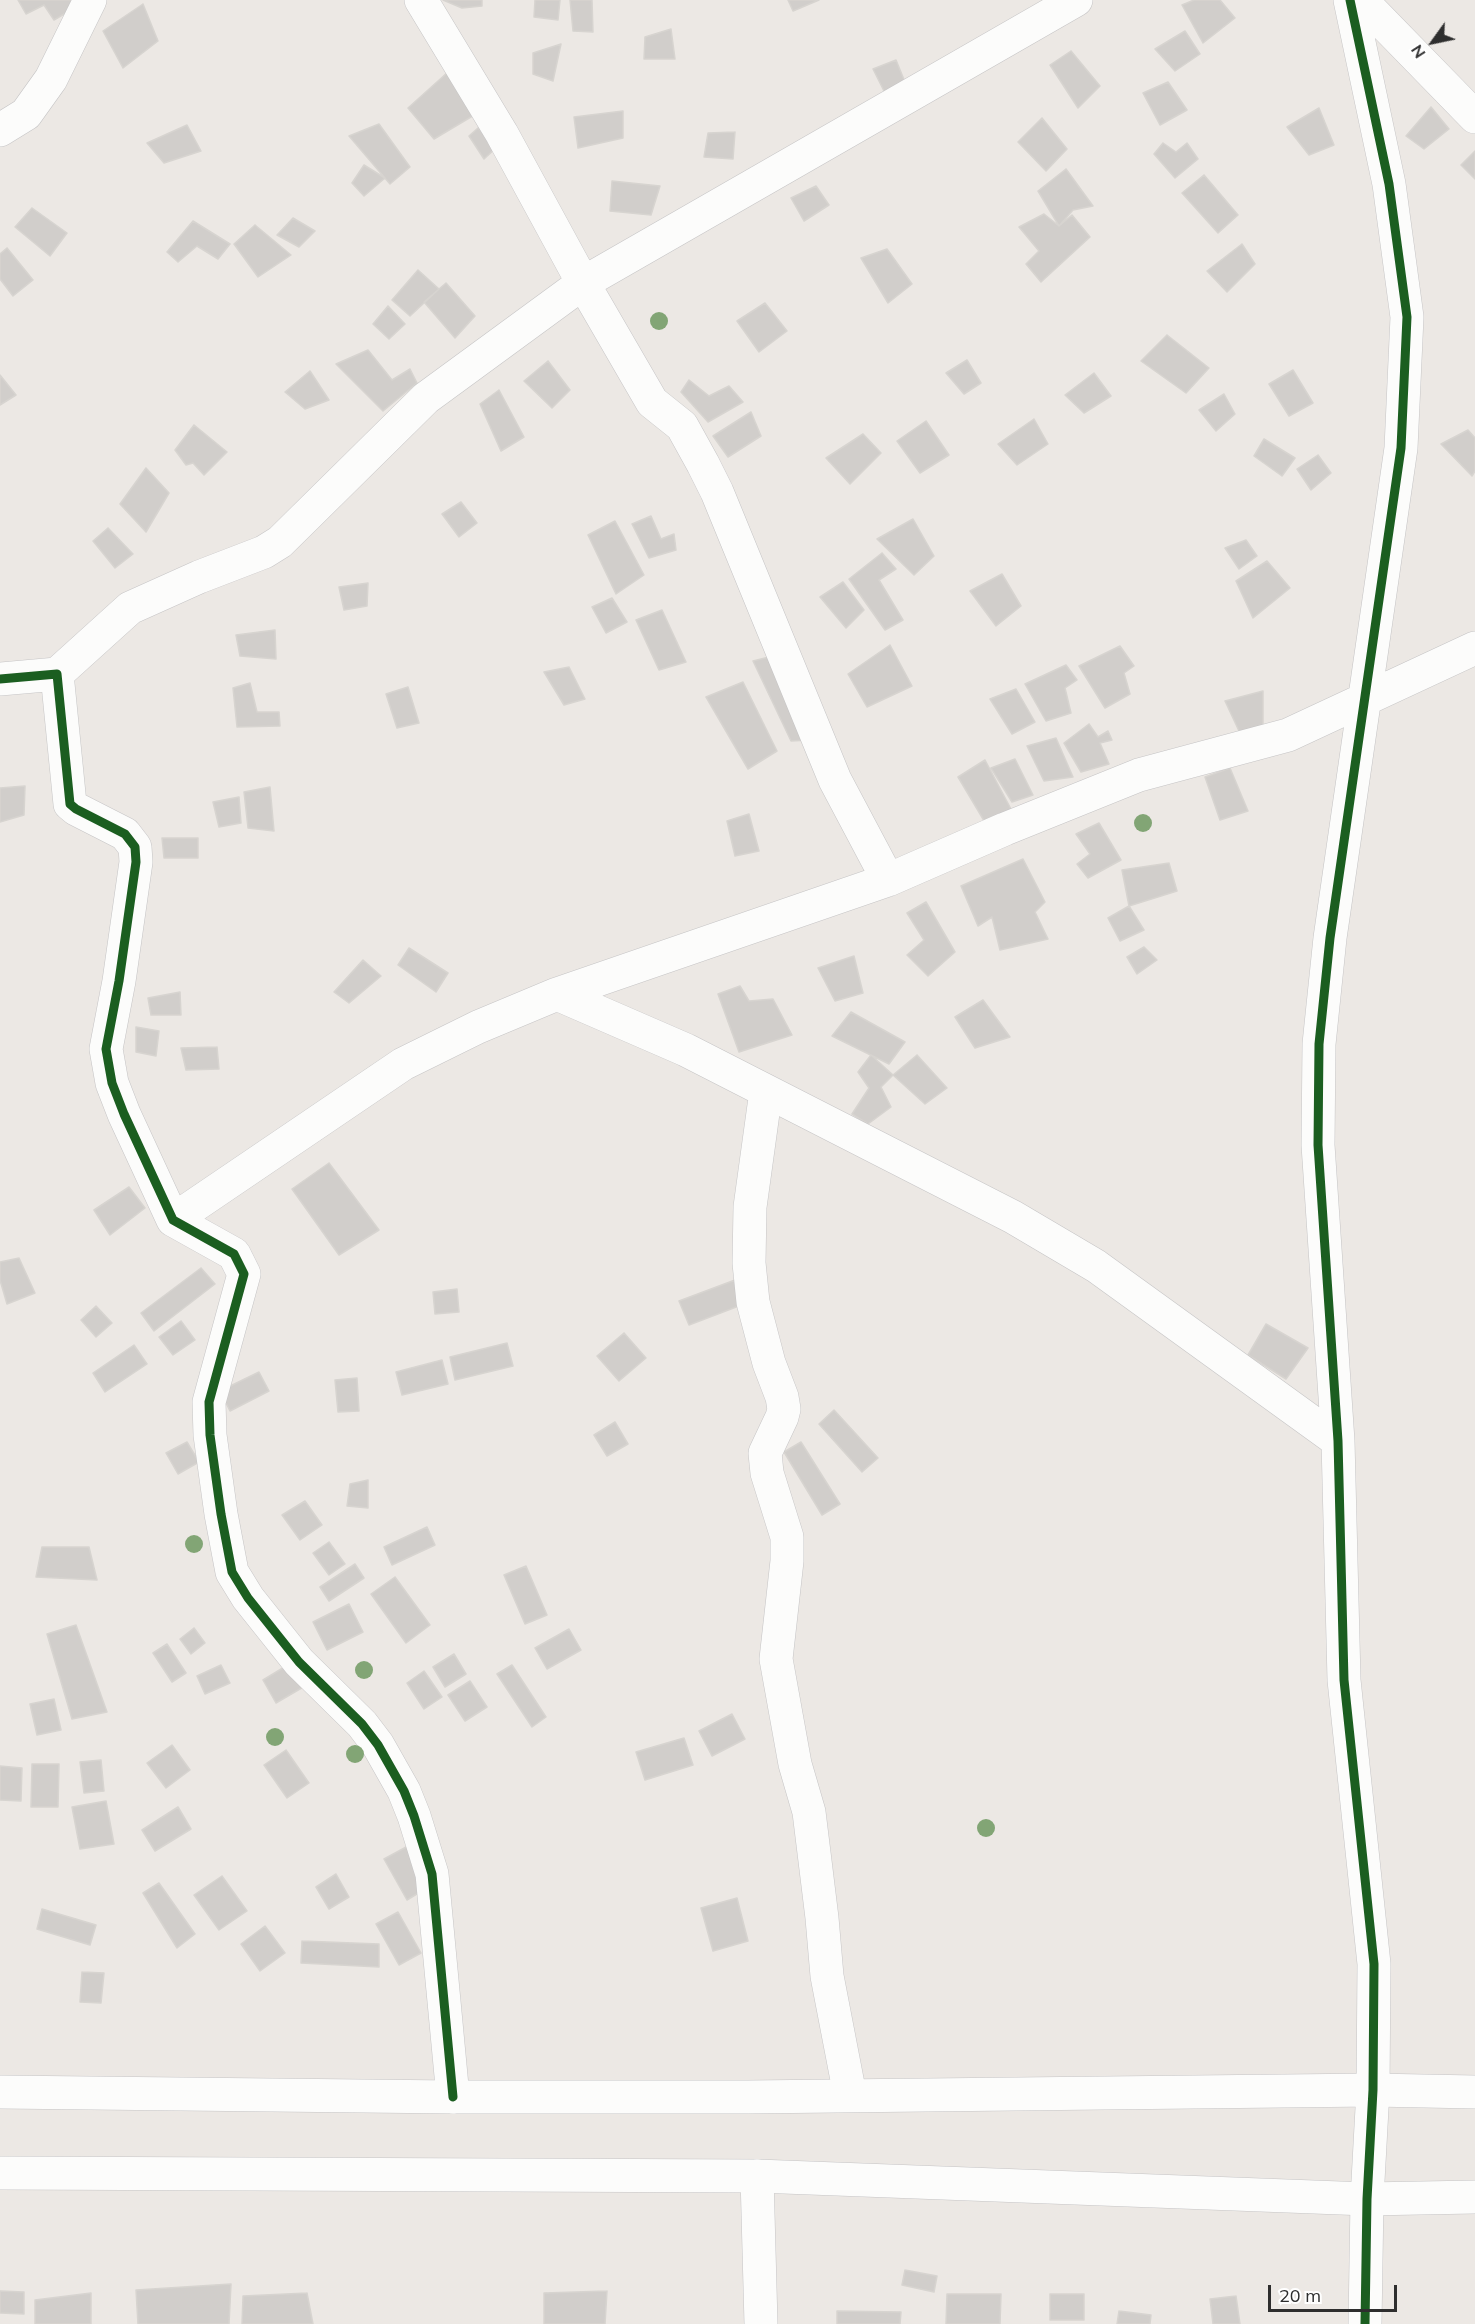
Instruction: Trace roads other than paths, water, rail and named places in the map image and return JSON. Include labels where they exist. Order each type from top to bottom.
[{"type":"street","points":[[0,130],[26,114],[51,80],[90,0]]},
{"type":"street","points":[[421,0],[502,134],[583,283],[652,402],[682,426],[703,464],[717,492],[835,780],[888,880]]},
{"type":"street","points":[[0,679],[57,674],[130,608],[199,577],[264,552],[280,542],[426,398],[583,283],[1076,0]]},
{"type":"street","points":[[1350,0],[1389,184],[1407,317],[1401,448],[1330,938],[1319,1044],[1318,1145],[1338,1441],[1344,1680],[1374,1964],[1373,2090],[1367,2199],[1365,2324]]},
{"type":"street","points":[[1361,0],[1475,117]]},
{"type":"street","points":[[173,1220],[404,1064],[478,1027],[557,994],[888,880],[1005,829],[1139,775],[1288,735],[1475,648]]},
{"type":"street","points":[[57,674],[70,804],[125,834],[135,847],[136,862],[119,981],[106,1049],[112,1083],[173,1220],[234,1254],[244,1274],[209,1402],[211,1446],[232,1572],[298,1662],[368,1731],[378,1744],[404,1791],[432,1874],[453,2097]]},
{"type":"street","points":[[557,994],[686,1050],[1013,1217],[1096,1266],[1338,1441]]},
{"type":"street","points":[[766,1091],[750,1208],[749,1263],[753,1302],[784,1409],[765,1453],[767,1473],[787,1537],[787,1561],[776,1659],[795,1764],[809,1812],[827,1976],[850,2096]]},
{"type":"street","points":[[0,2092],[453,2097],[850,2096],[1373,2090],[1475,2092]]},
{"type":"street","points":[[0,2173],[756,2176],[1367,2199],[1475,2197]]},
{"type":"street","points":[[756,2176],[761,2324]]}]
